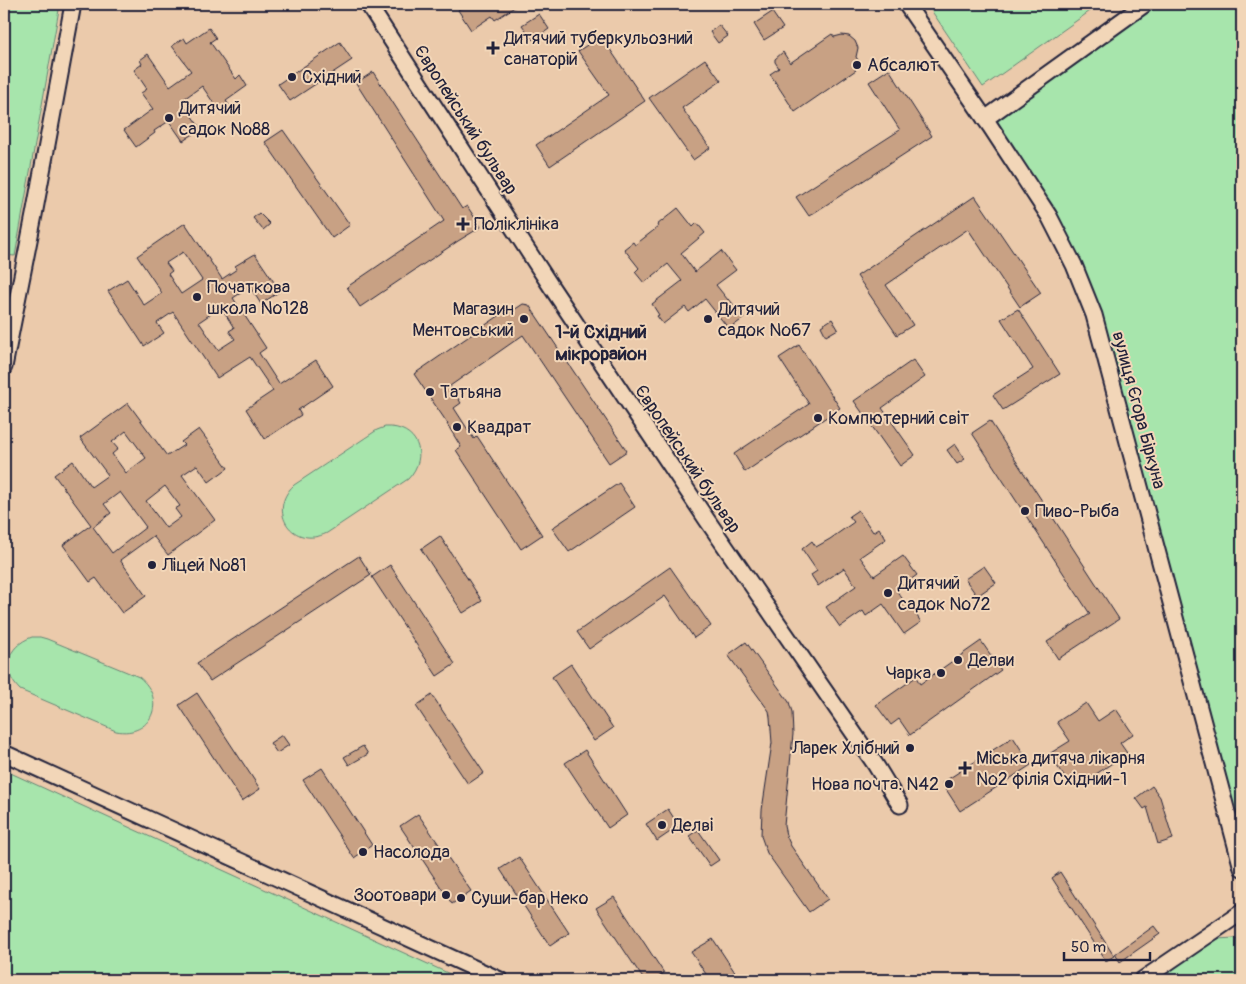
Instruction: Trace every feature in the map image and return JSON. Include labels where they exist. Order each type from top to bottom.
[{"type":"street","points":[[4,367],[73,4]]},
{"type":"street","name":"Європейський бульвар","points":[[368,4],[557,296],[707,520],[875,764],[900,806]]},
{"type":"street","name":"вулиця Єгора Біркуна","points":[[906,4],[1049,216],[1074,265],[1094,315],[1242,868]]},
{"type":"street","points":[[985,119],[1145,4]]},
{"type":"street","points":[[4,753],[500,980]]},
{"type":"street","points":[[1142,980],[1242,912]]},
{"type":"green space","points":[[4,4],[60,4],[15,256],[4,255]]},
{"type":"green space","points":[[927,4],[1100,4],[983,87]]},
{"type":"green space","points":[[1145,4],[1242,4],[1242,868],[1074,265],[985,119]]},
{"type":"green space","points":[[385,427],[405,431],[417,444],[419,452],[418,461],[415,470],[408,479],[327,533],[315,537],[304,536],[294,532],[287,525],[283,516],[283,506],[286,495],[294,485],[377,430]]},
{"type":"green space","points":[[32,637],[47,639],[139,677],[148,686],[153,696],[154,706],[152,715],[138,729],[128,732],[116,731],[20,690],[10,675],[9,659],[17,646]]},
{"type":"green space","points":[[4,770],[463,980],[4,980]]},
{"type":"green space","points":[[1235,938],[1242,941],[1242,980],[1156,980],[1216,939]]},
{"type":"building","points":[[468,4],[519,4],[495,20],[492,16],[471,30],[458,10]]},
{"type":"building","points":[[772,12],[783,28],[764,40],[754,24]]},
{"type":"building","points":[[539,14],[549,29],[533,40],[522,25]]},
{"type":"building","points":[[719,25],[728,36],[718,43],[710,32]]},
{"type":"building","points":[[209,28],[216,38],[210,42],[236,79],[240,75],[247,86],[226,101],[229,105],[219,111],[202,86],[181,101],[201,129],[183,141],[169,121],[136,147],[124,130],[153,109],[141,93],[147,89],[134,70],[142,64],[140,60],[148,54],[170,86],[191,71],[172,46],[184,38],[187,43]]},
{"type":"building","points":[[832,34],[834,37],[849,36],[855,41],[858,48],[856,57],[860,63],[854,67],[856,70],[795,112],[770,74],[779,68],[775,59],[783,52],[790,63]]},
{"type":"building","points":[[601,36],[645,101],[550,166],[536,145],[609,95],[578,51]]},
{"type":"building","points":[[340,42],[352,60],[290,101],[278,84]]},
{"type":"building","points":[[705,59],[721,81],[682,108],[710,148],[693,160],[649,98]]},
{"type":"building","points":[[889,69],[932,136],[809,216],[796,197],[900,130],[869,82]]},
{"type":"building","points":[[373,72],[462,209],[467,206],[481,227],[360,307],[347,287],[444,221],[356,83]]},
{"type":"building","points":[[283,130],[350,225],[332,238],[265,142]]},
{"type":"building","points":[[975,196],[1041,293],[1020,307],[968,229],[886,285],[913,325],[897,335],[857,276]]},
{"type":"building","points":[[678,208],[693,227],[697,223],[705,233],[681,253],[695,272],[721,251],[736,270],[716,285],[744,318],[729,329],[705,299],[689,312],[685,307],[663,324],[652,304],[682,281],[668,264],[644,283],[635,272],[639,268],[624,249],[633,242],[635,245]]},
{"type":"building","points":[[259,213],[270,224],[263,230],[253,218]]},
{"type":"building","points":[[185,223],[222,279],[237,269],[235,266],[255,254],[280,291],[261,304],[250,287],[233,298],[266,348],[259,353],[279,384],[316,360],[333,386],[298,410],[301,415],[265,439],[246,409],[273,391],[250,357],[217,378],[173,312],[157,323],[164,333],[144,346],[108,291],[127,279],[144,305],[162,293],[137,256]],"holes":[[[183,252],[202,280],[181,294],[168,274],[172,271],[166,263]],[[221,307],[234,328],[229,331],[235,339],[218,350],[199,322]]]},
{"type":"building","points":[[523,304],[529,305],[627,451],[609,463],[523,335],[450,386],[461,403],[454,408],[474,439],[477,436],[542,535],[521,549],[456,450],[461,447],[448,424],[414,374],[506,311],[508,314]]},
{"type":"building","points":[[1018,309],[1060,374],[1003,410],[993,395],[1033,369],[1001,319]]},
{"type":"building","points":[[832,319],[838,329],[826,336],[821,326]]},
{"type":"building","points":[[799,345],[840,408],[745,472],[734,454],[809,404],[779,358]]},
{"type":"building","points":[[913,360],[925,377],[882,408],[915,455],[900,466],[854,401]]},
{"type":"building","points":[[128,403],[167,456],[184,445],[181,442],[199,429],[228,468],[209,482],[197,465],[182,475],[215,520],[168,555],[153,536],[120,560],[146,596],[122,613],[96,578],[90,582],[63,545],[91,525],[54,475],[73,461],[91,487],[108,475],[80,438]],"holes":[[[126,431],[146,458],[126,473],[112,454],[118,449],[112,442]],[[165,486],[180,506],[175,509],[181,517],[166,528],[146,501]],[[120,492],[146,527],[112,553],[93,527],[111,513],[104,504]]]},
{"type":"building","points":[[990,421],[1119,619],[1058,659],[1047,642],[1090,614],[972,433]]},
{"type":"building","points":[[955,444],[965,459],[957,464],[947,450]]},
{"type":"building","points":[[619,483],[635,507],[569,552],[552,528]]},
{"type":"building","points":[[858,510],[873,532],[879,528],[886,539],[860,557],[874,576],[903,556],[917,575],[896,590],[907,605],[909,604],[921,622],[904,634],[883,604],[866,616],[863,611],[840,627],[826,607],[856,586],[844,568],[818,586],[811,575],[817,571],[802,549],[812,541],[816,547],[830,539],[854,522],[849,516]]},
{"type":"building","points":[[440,536],[482,601],[463,613],[421,549]]},
{"type":"building","points":[[359,556],[371,575],[210,681],[197,663]]},
{"type":"building","points":[[390,565],[455,664],[437,676],[372,577]]},
{"type":"building","points":[[984,566],[996,583],[977,596],[965,579]]},
{"type":"building","points":[[670,567],[711,626],[694,638],[665,596],[589,649],[577,632]]},
{"type":"building","points":[[981,641],[1001,670],[910,735],[899,719],[891,725],[876,705],[916,677],[920,684]]},
{"type":"building","points":[[746,642],[789,702],[792,712],[793,734],[784,826],[791,846],[828,899],[809,912],[767,853],[761,836],[762,810],[772,743],[769,711],[728,655]]},
{"type":"building","points":[[571,664],[613,728],[594,741],[552,677]]},
{"type":"building","points":[[197,693],[260,789],[242,801],[179,705]]},
{"type":"building","points":[[432,695],[484,773],[468,784],[416,706]]},
{"type":"building","points":[[1086,703],[1098,721],[1116,709],[1133,734],[1120,743],[1127,753],[1083,783],[1076,774],[1067,781],[1049,754],[1070,741],[1057,722]]},
{"type":"building","points":[[282,735],[289,745],[277,753],[270,743]]},
{"type":"building","points":[[1013,737],[1031,765],[960,811],[942,783]]},
{"type":"building","points":[[363,746],[368,754],[349,765],[344,757]]},
{"type":"building","points":[[585,750],[627,815],[608,828],[565,763]]},
{"type":"building","points":[[322,768],[372,845],[354,858],[303,780]]},
{"type":"building","points":[[1152,786],[1160,797],[1173,839],[1158,844],[1147,807],[1144,809],[1136,798]]},
{"type":"building","name":"Делві","points":[[668,809],[679,826],[657,841],[646,824]]},
{"type":"building","points":[[418,814],[471,891],[452,904],[400,826]]},
{"type":"building","points":[[698,830],[719,860],[710,866],[689,836]]},
{"type":"building","points":[[519,857],[569,933],[550,946],[500,869]]},
{"type":"building","points":[[1060,872],[1114,956],[1106,961],[1052,878]]},
{"type":"building","points":[[614,897],[664,973],[654,980],[644,980],[596,908]]},
{"type":"building","points":[[1154,926],[1160,934],[1120,962],[1115,954]]},
{"type":"building","points":[[713,939],[740,980],[710,980],[691,952]]},
{"type":"place","name":"Дитячий туберкульозний санаторій","points":[[493,48]]},
{"type":"place","name":"Абсалют","points":[[857,65]]},
{"type":"place","name":"Східний","points":[[292,77]]},
{"type":"place","name":"Дитячий садок №88","points":[[169,118]]},
{"type":"place","name":"Поліклініка","points":[[463,224]]},
{"type":"place","name":"Початкова школа №128","points":[[197,297]]},
{"type":"place","name":"Магазин Ментовський","points":[[524,319]]},
{"type":"place","name":"Дитячий садок №67","points":[[708,319]]},
{"type":"place","name":"Татьяна","points":[[430,392]]},
{"type":"place","name":"Компютерний світ","points":[[818,418]]},
{"type":"place","name":"Квадрат","points":[[457,427]]},
{"type":"place","name":"Пиво-Рыба","points":[[1025,511]]},
{"type":"place","name":"Ліцей №81","points":[[152,565]]},
{"type":"place","name":"Дитячий садок №72","points":[[888,593]]},
{"type":"place","name":"Делви","points":[[958,660]]},
{"type":"place","name":"Чарка","points":[[941,673]]},
{"type":"place","name":"Ларек Хлібний","points":[[910,748]]},
{"type":"place","name":"Міська дитяча лікарня №2 філія Східний-1","points":[[965,768]]},
{"type":"place","name":"Нова почта. N42","points":[[949,784]]},
{"type":"place","name":"Делві","points":[[662,825]]},
{"type":"place","name":"Насолода","points":[[363,852]]},
{"type":"place","name":"Зоотовари","points":[[446,895]]},
{"type":"place","name":"Суши-бар Неко","points":[[461,898]]},
{"type":"district","name":"1-й Східний мікрорайон","points":[[601,342]]}]
